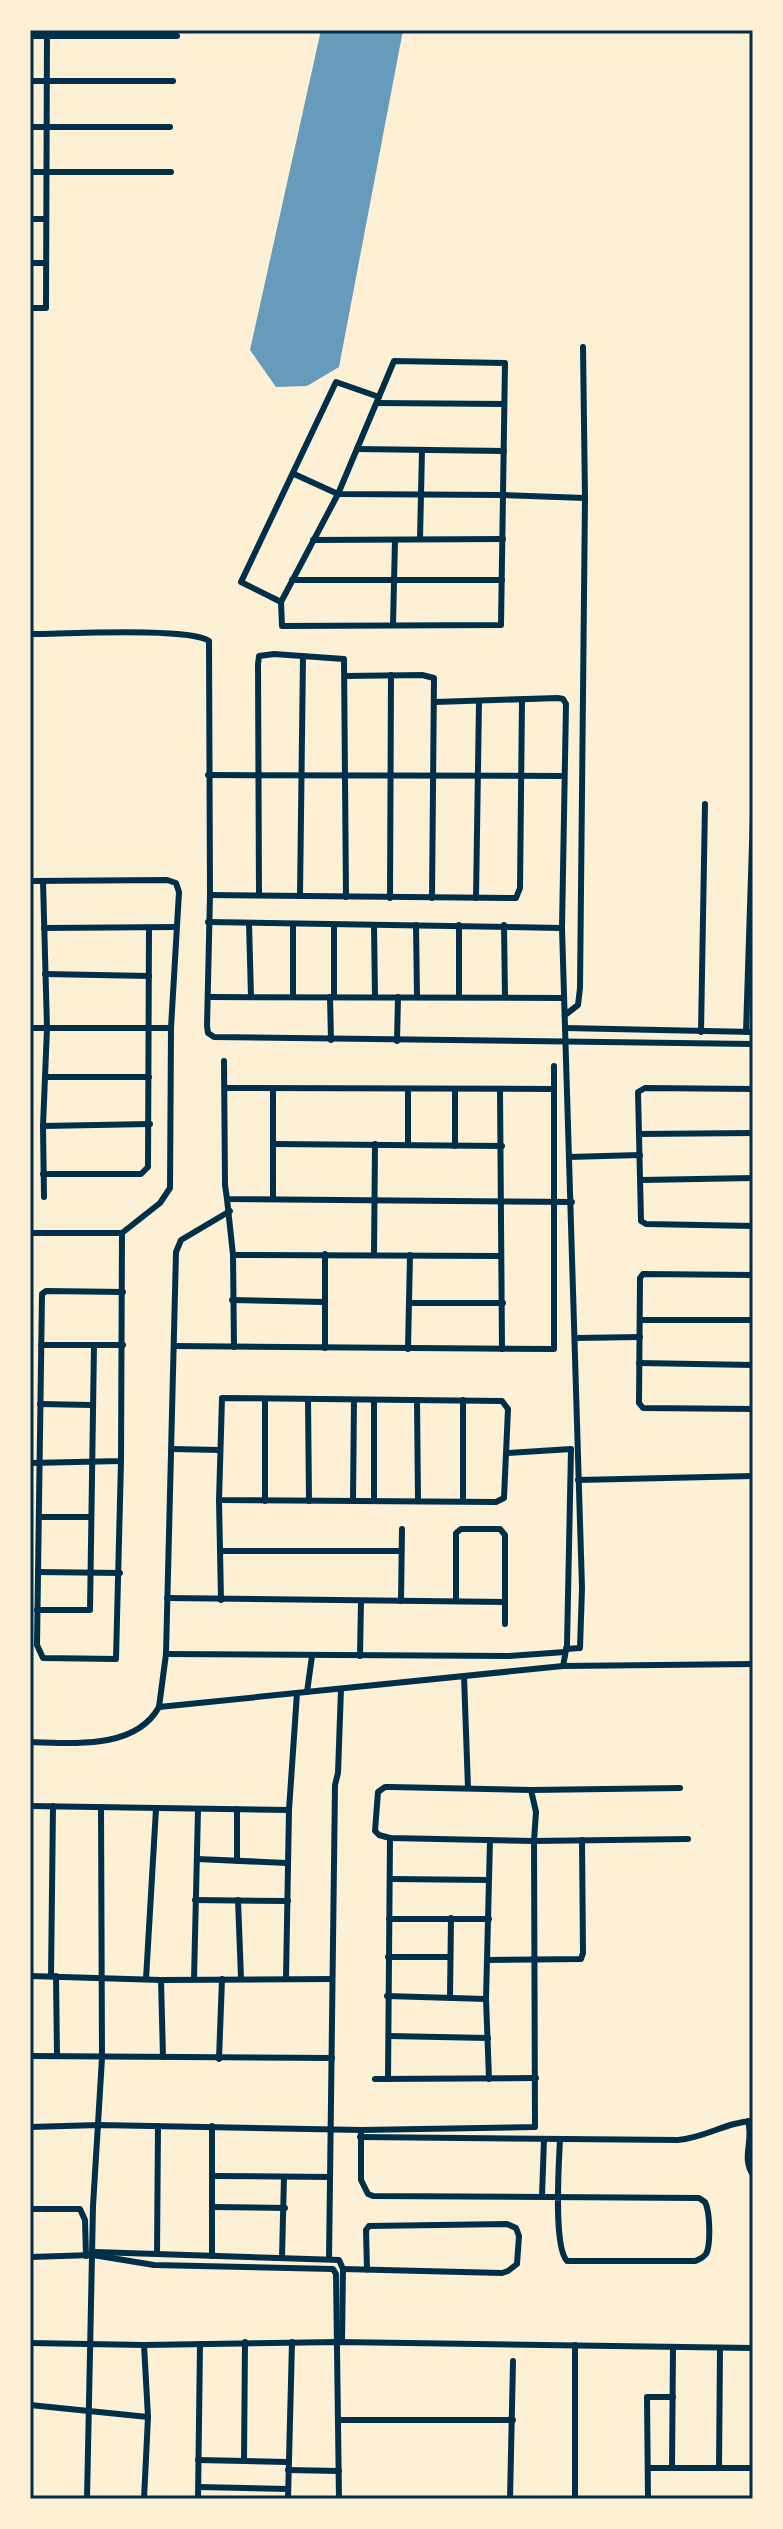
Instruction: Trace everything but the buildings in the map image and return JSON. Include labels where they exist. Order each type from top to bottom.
[{"type":"street","points":[[30,36],[46,33],[177,36]]},
{"type":"street","points":[[30,308],[46,308],[46,33]]},
{"type":"street","points":[[30,81],[173,81]]},
{"type":"street","points":[[30,127],[170,127]]},
{"type":"street","points":[[30,172],[171,172]]},
{"type":"street","points":[[30,219],[46,219]]},
{"type":"street","points":[[30,263],[46,263]]},
{"type":"street","points":[[565,1015],[578,1005],[580,988],[585,498],[583,347]]},
{"type":"street","points":[[394,361],[505,363],[501,625],[282,626],[281,602],[338,494],[378,400],[394,361]]},
{"type":"street","points":[[281,602],[241,582],[336,382],[378,400],[504,404]]},
{"type":"street","points":[[357,449],[504,451]]},
{"type":"street","points":[[420,539],[422,450]]},
{"type":"street","points":[[294,474],[338,494],[585,498]]},
{"type":"street","points":[[313,540],[503,539]]},
{"type":"street","points":[[393,625],[395,540]]},
{"type":"street","points":[[292,580],[502,580]]},
{"type":"street","points":[[30,634],[156,633],[200,636],[209,641],[207,1026],[208,1033],[214,1037],[753,1044]]},
{"type":"street","points":[[259,895],[258,658],[274,654],[343,657],[346,897]]},
{"type":"street","points":[[300,896],[303,656]]},
{"type":"street","points":[[390,898],[391,675]]},
{"type":"street","points":[[345,676],[432,676],[435,702],[432,898]]},
{"type":"street","points":[[166,1654],[509,1656],[580,1648],[582,1588],[576,1338],[562,928],[566,704],[563,699],[435,702]]},
{"type":"street","points":[[210,895],[508,899],[519,894],[522,700]]},
{"type":"street","points":[[476,898],[479,702]]},
{"type":"street","points":[[208,775],[564,776]]},
{"type":"street","points":[[701,1032],[705,804]]},
{"type":"street","points":[[565,1028],[750,1032],[753,813]]},
{"type":"street","points":[[30,881],[173,881],[178,885],[179,892],[171,1028],[170,1188],[160,1203],[122,1233],[30,1233]]},
{"type":"street","points":[[43,881],[47,1028],[44,1197]]},
{"type":"street","points":[[208,922],[562,928]]},
{"type":"street","points":[[249,923],[251,997]]},
{"type":"street","points":[[293,924],[293,997]]},
{"type":"street","points":[[331,1040],[334,925]]},
{"type":"street","points":[[374,925],[375,997]]},
{"type":"street","points":[[416,925],[417,997]]},
{"type":"street","points":[[459,925],[459,997]]},
{"type":"street","points":[[504,925],[505,997]]},
{"type":"street","points":[[44,928],[176,927]]},
{"type":"street","points":[[43,1174],[141,1174],[148,1167],[149,928]]},
{"type":"street","points":[[45,974],[149,976]]},
{"type":"street","points":[[209,997],[564,998]]},
{"type":"street","points":[[397,1041],[398,997]]},
{"type":"street","points":[[30,1028],[171,1028]]},
{"type":"street","points":[[224,1061],[225,1185],[233,1255],[234,1347]]},
{"type":"street","points":[[174,1346],[554,1349],[554,1066]]},
{"type":"street","points":[[45,1077],[149,1077]]},
{"type":"street","points":[[225,1088],[553,1089]]},
{"type":"street","points":[[273,1089],[273,1199]]},
{"type":"street","points":[[408,1089],[408,1145]]},
{"type":"street","points":[[753,1089],[640,1090],[640,1219],[646,1224],[753,1226]]},
{"type":"street","points":[[455,1090],[455,1146]]},
{"type":"street","points":[[500,1090],[502,1349]]},
{"type":"street","points":[[43,1126],[150,1124]]},
{"type":"street","points":[[640,1134],[753,1133]]},
{"type":"street","points":[[273,1144],[502,1146]]},
{"type":"street","points":[[374,1255],[375,1144]]},
{"type":"street","points":[[569,1157],[640,1155]]},
{"type":"street","points":[[641,1180],[753,1178]]},
{"type":"street","points":[[227,1199],[572,1202]]},
{"type":"street","points":[[30,1742],[79,1743],[132,1734],[152,1720],[159,1707],[166,1654],[178,1245],[202,1226],[230,1211]]},
{"type":"street","points":[[122,1233],[123,1292],[123,1345],[120,1573],[116,1659],[43,1658],[37,1645],[42,1294],[46,1291],[123,1292]]},
{"type":"street","points":[[325,1254],[325,1348]]},
{"type":"street","points":[[233,1255],[501,1256]]},
{"type":"street","points":[[408,1349],[410,1255]]},
{"type":"street","points":[[753,1275],[645,1273],[640,1278],[639,1363],[639,1403],[643,1408],[753,1409]]},
{"type":"street","points":[[232,1300],[323,1302]]},
{"type":"street","points":[[409,1303],[503,1303]]},
{"type":"street","points":[[640,1320],[753,1320]]},
{"type":"street","points":[[576,1338],[640,1337]]},
{"type":"street","points":[[41,1345],[123,1345]]},
{"type":"street","points":[[37,1610],[90,1610],[94,1345]]},
{"type":"street","points":[[639,1363],[753,1365]]},
{"type":"street","points":[[219,1500],[503,1500],[506,1494],[508,1409],[504,1402],[463,1400],[222,1398],[219,1450],[219,1500],[221,1600]]},
{"type":"street","points":[[265,1399],[265,1501]]},
{"type":"street","points":[[308,1400],[309,1501]]},
{"type":"street","points":[[353,1500],[354,1400]]},
{"type":"street","points":[[374,1400],[374,1501]]},
{"type":"street","points":[[417,1400],[418,1501]]},
{"type":"street","points":[[463,1400],[463,1501]]},
{"type":"street","points":[[40,1404],[92,1405]]},
{"type":"street","points":[[173,1449],[219,1450]]},
{"type":"street","points":[[507,1453],[571,1449],[566,1650],[563,1666]]},
{"type":"street","points":[[30,1463],[121,1461]]},
{"type":"street","points":[[578,1480],[753,1476]]},
{"type":"street","points":[[39,1517],[91,1517]]},
{"type":"street","points":[[401,1601],[402,1529]]},
{"type":"street","points":[[456,1601],[456,1533],[461,1529],[500,1529],[505,1535],[505,1624]]},
{"type":"street","points":[[221,1551],[401,1551]]},
{"type":"street","points":[[38,1572],[120,1573]]},
{"type":"street","points":[[167,1598],[505,1602]]},
{"type":"street","points":[[360,1656],[361,1601]]},
{"type":"street","points":[[307,1692],[312,1656]]},
{"type":"street","points":[[159,1707],[563,1666],[753,1664]]},
{"type":"street","points":[[464,1676],[468,1788]]},
{"type":"street","points":[[329,2259],[335,1785],[341,1689]]},
{"type":"street","points":[[286,1978],[289,1810],[297,1693]]},
{"type":"street","points":[[680,1788],[531,1790],[391,1787],[380,1789],[375,1831],[390,1838],[534,1841],[688,1839]]},
{"type":"street","points":[[360,2133],[535,2127],[536,1812],[531,1790]]},
{"type":"street","points":[[30,1806],[289,1810]]},
{"type":"street","points":[[53,1806],[57,2056]]},
{"type":"street","points":[[87,2499],[91,2254],[102,2058],[101,1807]]},
{"type":"street","points":[[146,1979],[156,1809]]},
{"type":"street","points":[[237,1809],[237,1861]]},
{"type":"street","points":[[194,1979],[198,1810]]},
{"type":"street","points":[[388,2079],[390,1838]]},
{"type":"street","points":[[489,2079],[486,1999],[490,1840]]},
{"type":"street","points":[[488,1960],[581,1959],[582,1840]]},
{"type":"street","points":[[197,1859],[287,1863]]},
{"type":"street","points":[[391,1879],[489,1880]]},
{"type":"street","points":[[195,1900],[288,1901]]},
{"type":"street","points":[[238,1900],[241,1978]]},
{"type":"street","points":[[450,1997],[451,1918]]},
{"type":"street","points":[[389,1919],[489,1919]]},
{"type":"street","points":[[388,1957],[450,1957]]},
{"type":"street","points":[[30,1976],[161,1980],[332,1979]]},
{"type":"street","points":[[219,2059],[222,1979]]},
{"type":"street","points":[[161,1980],[163,2057]]},
{"type":"street","points":[[387,1996],[486,1999]]},
{"type":"street","points":[[389,2036],[488,2038]]},
{"type":"street","points":[[30,2056],[332,2058]]},
{"type":"street","points":[[375,2079],[536,2078]]},
{"type":"street","points":[[30,2127],[331,2128],[360,2133],[544,2139],[693,2139],[707,2136],[731,2123],[750,2121],[747,2159],[753,2175]]},
{"type":"street","points":[[157,2253],[158,2126]]},
{"type":"street","points":[[212,2126],[212,2256]]},
{"type":"street","points":[[360,2133],[361,2180],[363,2188],[373,2196],[558,2195],[699,2198],[705,2202],[709,2213],[707,2253],[695,2261],[567,2261],[561,2250],[558,2195],[560,2139]]},
{"type":"street","points":[[542,2196],[544,2139]]},
{"type":"street","points":[[543,2164],[559,2163]]},
{"type":"street","points":[[212,2176],[330,2177]]},
{"type":"street","points":[[282,2257],[284,2177]]},
{"type":"street","points":[[212,2207],[285,2208]]},
{"type":"street","points":[[30,2209],[80,2209],[91,2254]]},
{"type":"street","points":[[343,2269],[367,2270],[508,2271],[519,2258],[518,2231],[507,2224],[369,2226],[366,2230],[367,2270]]},
{"type":"street","points":[[30,2257],[157,2253],[339,2260],[343,2269],[339,2499]]},
{"type":"street","points":[[91,2254],[154,2265],[333,2269],[336,2274],[340,2342]]},
{"type":"street","points":[[244,2460],[245,2342]]},
{"type":"street","points":[[288,2499],[292,2342]]},
{"type":"street","points":[[30,2343],[340,2342],[753,2348]]},
{"type":"street","points":[[198,2499],[200,2344]]},
{"type":"street","points":[[144,2345],[148,2417],[144,2499]]},
{"type":"street","points":[[575,2345],[575,2499]]},
{"type":"street","points":[[672,2468],[673,2348]]},
{"type":"street","points":[[719,2468],[720,2348]]},
{"type":"street","points":[[510,2499],[513,2361]]},
{"type":"street","points":[[648,2499],[647,2397],[673,2397]]},
{"type":"street","points":[[30,2405],[148,2417]]},
{"type":"street","points":[[339,2420],[513,2420]]},
{"type":"street","points":[[198,2460],[244,2460],[339,2471]]},
{"type":"street","points":[[649,2468],[753,2468]]},
{"type":"street","points":[[199,2487],[288,2489]]},
{"type":"street","points":[[243,2499],[244,2488]]},
{"type":"water","points":[[321,30],[403,30],[339,367],[307,386],[276,387],[250,350]]}]
